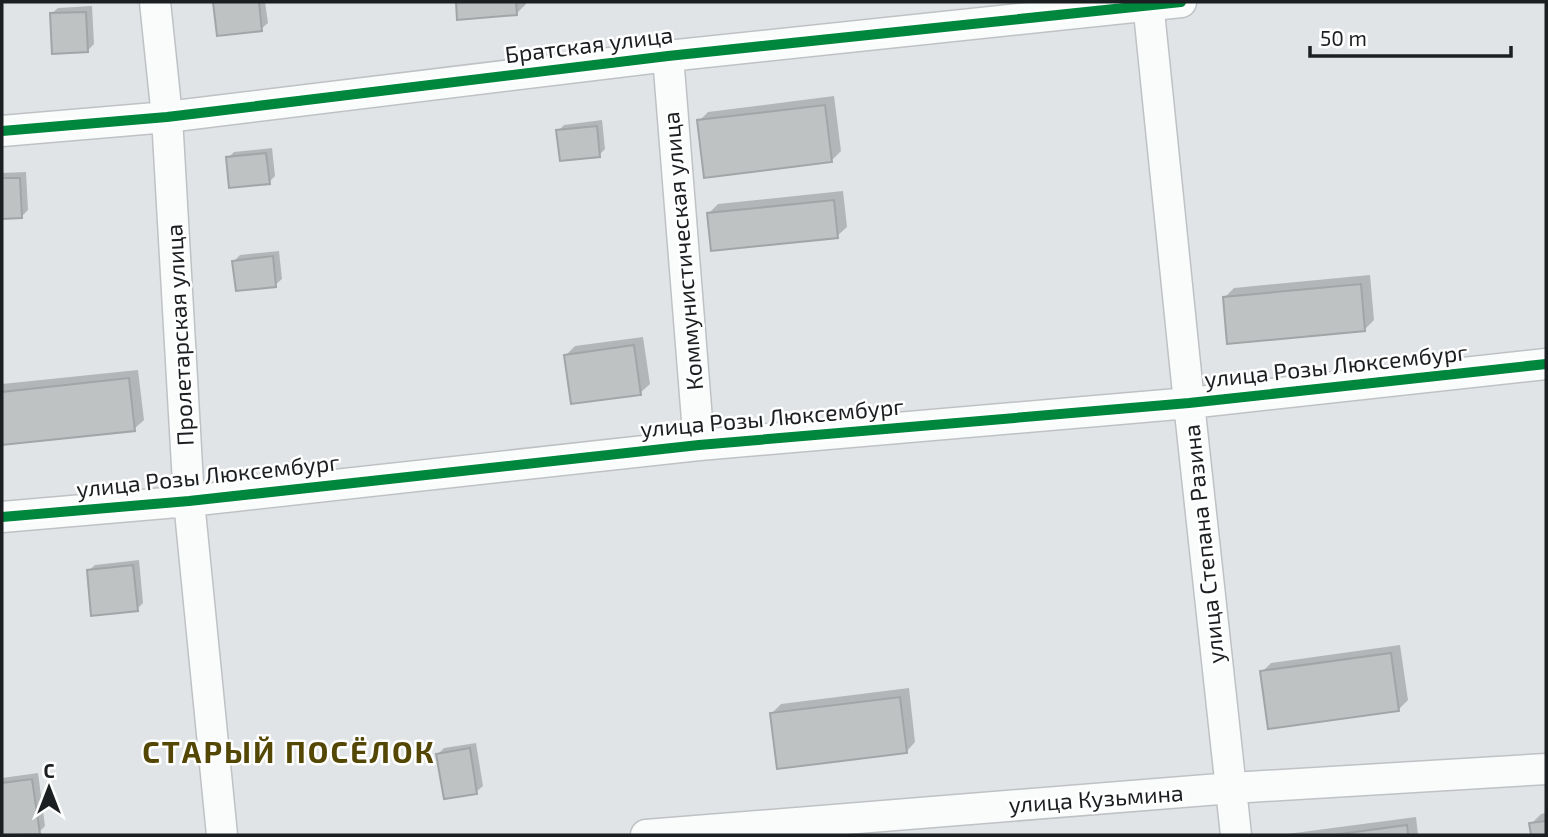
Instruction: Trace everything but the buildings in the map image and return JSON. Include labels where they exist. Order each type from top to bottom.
[{"type":"street","name":"Пролетарская улица","points":[[156,2],[167,117],[189,501],[222,835]]},
{"type":"street","name":"Братская улица","points":[[2,131],[167,117],[668,56],[1149,3],[1181,2]]},
{"type":"street","name":"улица Степана Разина","points":[[1149,3],[1236,835]]},
{"type":"street","name":"Коммунистическая улица","points":[[668,56],[699,445]]},
{"type":"street","name":"улица Розы Люксембург","points":[[2,517],[189,501],[699,445],[1189,403],[1546,364]]},
{"type":"street","name":"улица Кузьмина","points":[[646,835],[1232,788],[1546,769]]},
{"type":"cycle path","points":[[2,131],[167,117],[668,56],[1181,2]]},
{"type":"cycle path","points":[[2,517],[189,501],[699,445],[1189,403],[1546,364]]},
{"type":"district","name":"СТАРЫЙ ПОСЁЛОК","points":[[289,753]]}]
